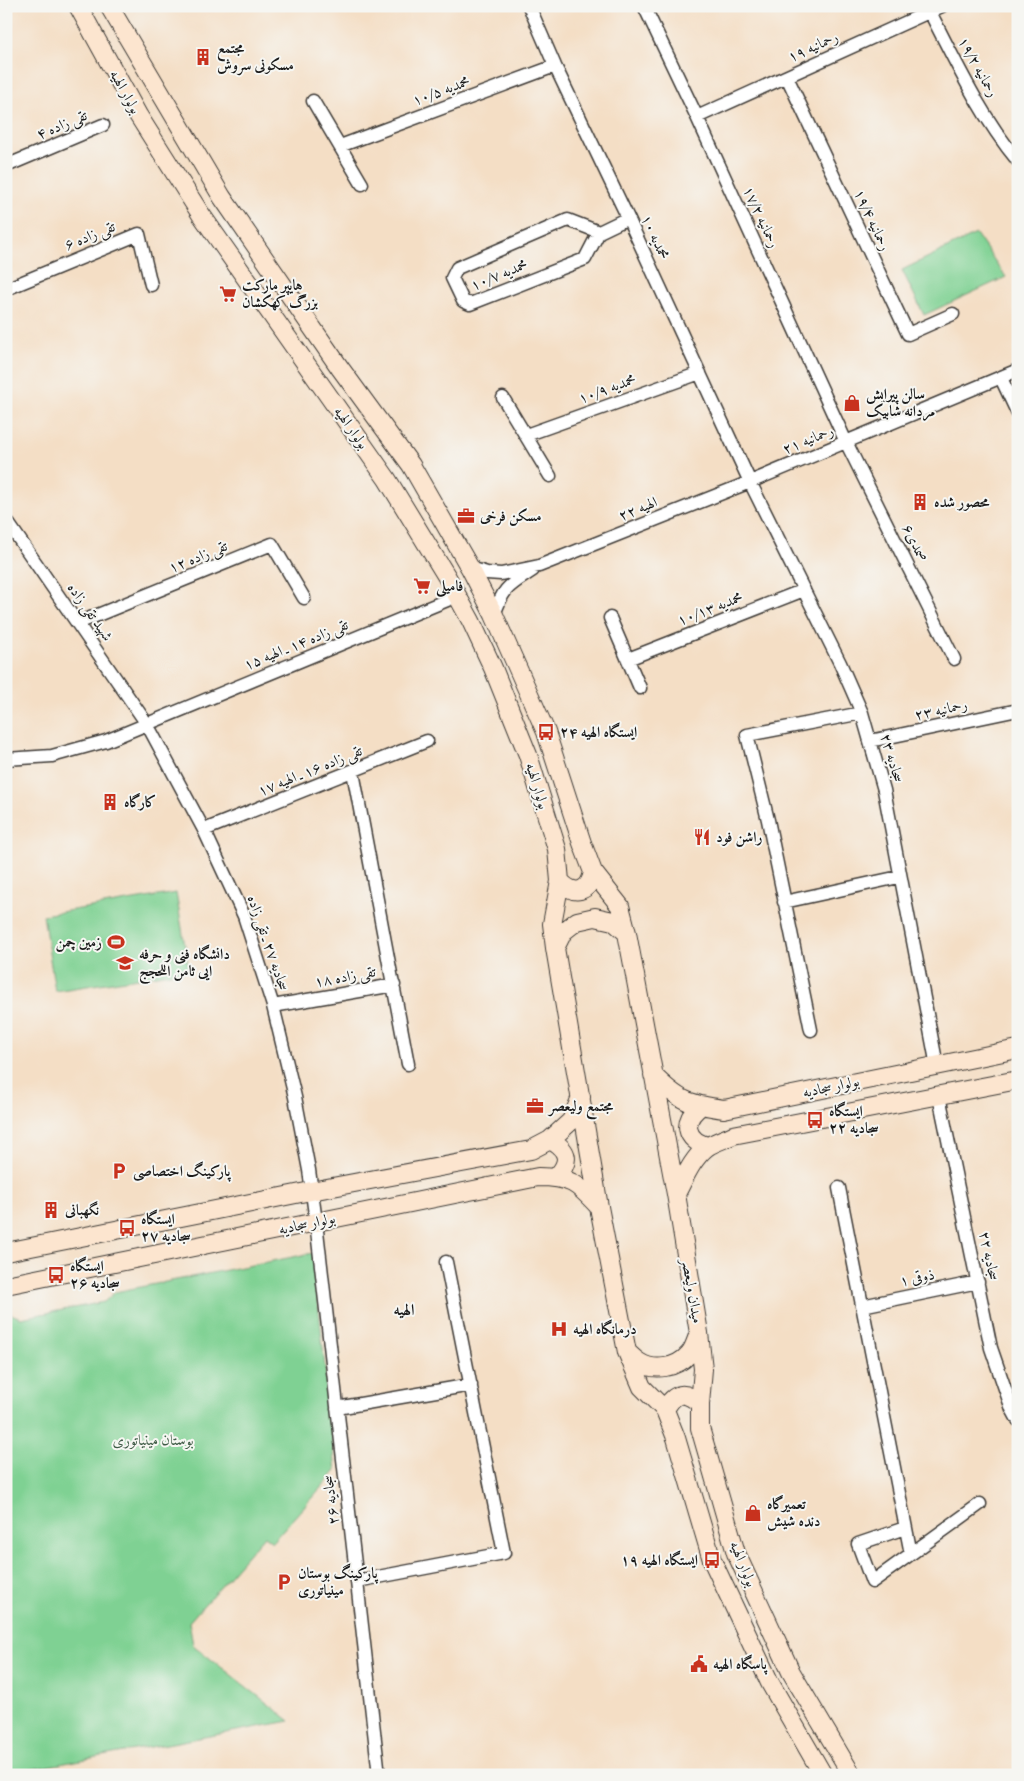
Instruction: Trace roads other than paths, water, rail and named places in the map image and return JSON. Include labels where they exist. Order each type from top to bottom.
[{"type":"main road","name":"بولوار الهیه","points":[[78,6],[138,115],[200,213],[386,479],[457,596],[493,668],[528,755],[557,849],[560,881]]},
{"type":"main road","name":"بولوار الهیه","points":[[109,6],[222,197],[340,368],[411,465],[470,568],[494,614],[546,732],[593,872]]},
{"type":"main road","points":[[560,881],[566,888],[576,891],[585,888],[591,882],[593,872]]},
{"type":"main road","name":"میدان ولیعصر","points":[[593,872],[620,906],[627,933],[700,1333],[690,1354],[679,1363],[665,1367],[652,1367],[639,1362],[627,1352]]},
{"type":"main road","points":[[560,881],[552,924],[555,948],[599,1207],[627,1352]]},
{"type":"main road","points":[[555,948],[563,932],[577,921],[595,917],[613,921],[627,933]]},
{"type":"main road","name":"بولوار سجادیه","points":[[653,1075],[671,1093],[685,1101],[701,1106],[724,1109],[1018,1049]]},
{"type":"main road","name":"بولوار سجادیه","points":[[676,1194],[691,1164],[708,1146],[733,1135],[1018,1080]]},
{"type":"main road","name":"بولوار سجادیه","points":[[6,1252],[311,1191],[531,1150],[550,1140],[571,1121],[581,1097]]},
{"type":"main road","points":[[701,1106],[693,1111],[688,1120],[688,1129],[692,1138],[699,1144],[708,1146]]},
{"type":"main road","points":[[550,1140],[561,1146],[566,1156],[565,1168],[556,1177]]},
{"type":"main road","name":"بولوار سجادیه","points":[[6,1285],[538,1177],[556,1177],[569,1180],[581,1187],[599,1207]]},
{"type":"main road","name":"بولوار الهیه","points":[[700,1333],[703,1370],[700,1428],[736,1553],[791,1672],[852,1775]]},
{"type":"main road","name":"بولوار الهیه","points":[[627,1352],[642,1387],[665,1410],[676,1438],[712,1560],[770,1684],[824,1775]]},
{"type":"main road","points":[[665,1410],[670,1400],[680,1394],[692,1396],[700,1404]]},
{"type":"street","name":"محمدیه ۱۰","points":[[529,6],[554,66],[628,218],[750,482]]},
{"type":"street","name":"رحمانیه ۱۷/۲","points":[[644,6],[846,442]]},
{"type":"street","name":"رحمانیه ۱۹","points":[[697,117],[936,9]]},
{"type":"street","name":"رحمانیه ۱۹/۲","points":[[936,9],[966,84],[1002,142],[1018,161]]},
{"type":"street","name":"محمدیه ۱۰/۵","points":[[340,146],[554,66]]},
{"type":"street","name":"رحمانیه ۱۹/۴","points":[[786,77],[908,334],[953,314]]},
{"type":"street","points":[[313,101],[362,184]]},
{"type":"street","name":"تقی زاده ۴","points":[[6,166],[103,126]]},
{"type":"street","points":[[599,232],[628,218]]},
{"type":"street","name":"محمدیه ۱۰/۷","points":[[568,220],[599,232],[585,259],[470,304],[463,301],[452,278],[457,268],[568,220]]},
{"type":"street","name":"تقی زاده ۶","points":[[6,289],[139,234],[151,284]]},
{"type":"street","name":"رحمانیه ۲۱","points":[[750,482],[1018,370]]},
{"type":"street","name":"محمدیه ۱۰/۹","points":[[526,436],[700,373]]},
{"type":"street","points":[[1001,378],[1018,414]]},
{"type":"street","points":[[503,398],[550,476]]},
{"type":"street","name":"صمدی۶","points":[[846,442],[954,659]]},
{"type":"street","name":"الهیه ۲۲","points":[[539,566],[750,482]]},
{"type":"street","name":"سجادیه ۲۳","points":[[750,482],[840,663],[862,713],[884,790],[899,877],[937,1066]]},
{"type":"street","name":"شهید تقی زاده","points":[[6,520],[147,724]]},
{"type":"street","name":"تقی زاده ۱۲","points":[[78,623],[272,544],[304,598]]},
{"type":"street","points":[[470,568],[487,573],[501,574],[539,566]]},
{"type":"street","points":[[494,614],[499,600],[507,588],[539,566]]},
{"type":"street","name":"محمدیه ۱۰/۱۳","points":[[628,659],[804,590]]},
{"type":"street","name":"تقی زاده ۱۴ ـ الهیه ۱۵","points":[[6,760],[52,756],[106,741],[457,596]]},
{"type":"street","points":[[610,618],[640,688]]},
{"type":"street","name":"رحمانیه ۲۳","points":[[870,741],[1018,710]]},
{"type":"street","points":[[811,1030],[768,820],[747,736],[862,713]]},
{"type":"street","name":"سجادیه ۲۷ ـ تقی زاده","points":[[147,724],[204,830],[244,916],[273,1006],[295,1097],[316,1222]]},
{"type":"street","name":"تقی زاده ۱۶ ـ الهیه ۱۷","points":[[204,830],[427,741]]},
{"type":"street","points":[[353,772],[408,1064]]},
{"type":"street","points":[[784,902],[899,877]]},
{"type":"street","name":"تقی زاده ۱۸","points":[[273,1006],[394,985]]},
{"type":"street","name":"سجادیه ۲۲","points":[[939,1096],[992,1348],[1012,1409],[1018,1420]]},
{"type":"street","points":[[840,1188],[911,1554]]},
{"type":"street","name":"سجادیه ۲۶","points":[[316,1222],[379,1775]]},
{"type":"street","points":[[357,1581],[504,1553],[446,1262]]},
{"type":"street","name":"ذوقی ۱","points":[[862,1306],[978,1282]]},
{"type":"street","points":[[337,1408],[471,1385]]},
{"type":"street","points":[[905,1528],[858,1544],[872,1582],[980,1504]]},
{"type":"place","name":"مجتمع مسکونی سروش","points":[[203,57]]},
{"type":"place","name":"هایپر مارکت بزرگ کهکشان","points":[[228,294]]},
{"type":"place","name":"سالن پیرایش مردانه شابیک","points":[[852,403]]},
{"type":"place","name":"محصور شده","points":[[920,502]]},
{"type":"place","name":"مسکن فرخی","points":[[466,516]]},
{"type":"place","name":"فامیلی","points":[[422,586]]},
{"type":"place","name":"ایستگاه الهیه ۲۴","points":[[546,732]]},
{"type":"place","name":"کارگاه","points":[[110,802]]},
{"type":"place","name":"راشن فود","points":[[702,837]]},
{"type":"place","name":"زمین چمن","points":[[116,942]]},
{"type":"place","name":"دانشگاه فنی و حرفه ایی ثامن اللحجج","points":[[125,963]]},
{"type":"place","name":"مجتمع ولیعصر","points":[[535,1106]]},
{"type":"place","name":"ایستگاه سجادیه ۲۲","points":[[815,1120]]},
{"type":"place","name":"پارکینگ اختصاصی","points":[[119,1171]]},
{"type":"place","name":"نگهبانی","points":[[51,1210]]},
{"type":"place","name":"ایستگاه سجادیه ۲۷","points":[[127,1228]]},
{"type":"place","name":"ایستگاه سجادیه ۲۶","points":[[56,1275]]},
{"type":"place","name":"درمانگاه الهیه","points":[[559,1329]]},
{"type":"place","name":"تعمیرگاه دنده شیش","points":[[753,1513]]},
{"type":"place","name":"ایستگاه الهیه ۱۹","points":[[712,1560]]},
{"type":"place","name":"پارکینگ بوستان مینیاتوری","points":[[284,1582]]},
{"type":"place","name":"پاسگاه الهیه","points":[[699,1664]]},
{"type":"district","name":"الهیه","points":[[404,1310]]},
{"type":"park label","name":"بوستان مینیاتوری","points":[[153,1440]]}]
